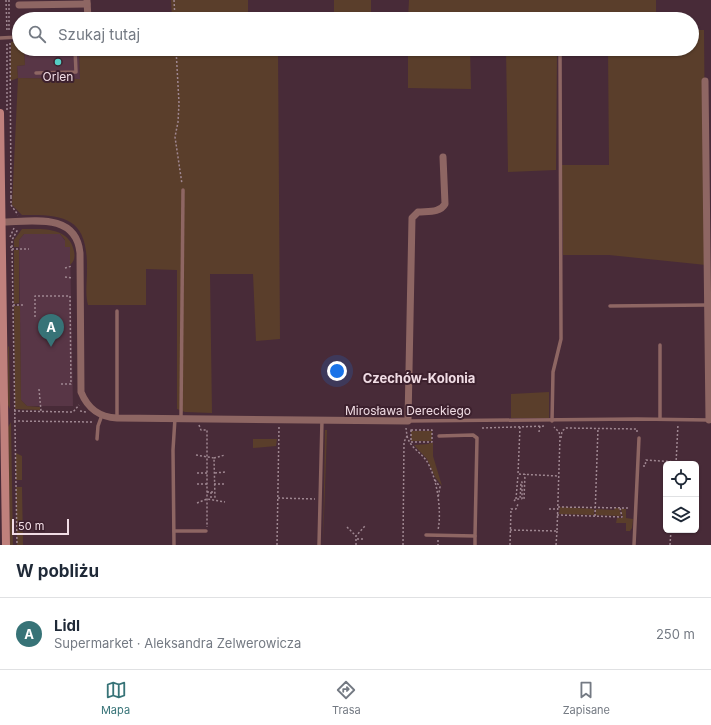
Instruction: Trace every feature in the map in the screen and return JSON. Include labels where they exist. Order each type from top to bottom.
[{"type":"street","points":[[19,5],[87,2],[88,12]]},
{"type":"street","points":[[705,81],[710,420]]},
{"type":"street","points":[[3,112],[0,133],[6,545]]},
{"type":"street","points":[[407,424],[412,218],[418,212],[443,208],[445,204],[443,156]]},
{"type":"street","points":[[1,222],[52,222],[68,229],[76,238],[80,253],[81,392],[88,404],[104,416]]},
{"type":"street","name":"Mirosława Dereckiego","points":[[104,416],[117,418],[322,420],[407,424]]},
{"type":"lane","points":[[0,38],[12,37]]},
{"type":"lane","points":[[36,73],[76,72],[75,56]]},
{"type":"lane","points":[[552,421],[553,372],[561,339],[560,56]]},
{"type":"lane","points":[[174,545],[173,450],[178,418],[183,190]]},
{"type":"lane","points":[[610,306],[708,305]]},
{"type":"lane","points":[[117,311],[117,418]]},
{"type":"lane","points":[[660,345],[660,419]]},
{"type":"lane","points":[[98,439],[98,426],[104,416]]},
{"type":"lane","name":"Mirosława Dereckiego","points":[[407,424],[660,419],[710,420]]},
{"type":"lane","points":[[319,545],[322,420]]},
{"type":"lane","points":[[439,436],[473,435],[477,438],[475,545]]},
{"type":"lane","points":[[634,545],[638,438]]},
{"type":"lane","points":[[174,531],[206,529]]},
{"type":"lane","points":[[426,535],[475,536]]},
{"type":"path","points":[[174,0],[175,12]]},
{"type":"path","points":[[176,56],[179,103],[175,142],[183,190]]},
{"type":"path","points":[[3,112],[8,81],[11,197]]},
{"type":"path","points":[[2,247],[12,247],[12,249],[29,249]]},
{"type":"path","points":[[12,249],[17,545]]},
{"type":"path","points":[[65,268],[70,267],[74,263]]},
{"type":"path","points":[[35,317],[35,296],[70,296],[71,384],[60,384]]},
{"type":"path","points":[[13,305],[25,305]]},
{"type":"path","points":[[39,389],[41,411]]},
{"type":"path","points":[[14,410],[73,412]]},
{"type":"path","points":[[80,412],[86,412]]},
{"type":"path","points":[[92,426],[93,418]]},
{"type":"path","points":[[676,461],[678,420]]},
{"type":"path","points":[[14,421],[92,422]]},
{"type":"path","points":[[199,423],[199,428],[201,430],[207,430],[206,529]]},
{"type":"path","points":[[277,545],[279,424]]},
{"type":"path","points":[[402,545],[405,473],[404,445],[407,424]]},
{"type":"path","points":[[539,432],[540,426]]},
{"type":"path","points":[[482,428],[540,426],[555,427],[559,432],[556,545]]},
{"type":"path","points":[[516,499],[520,427]]},
{"type":"path","points":[[560,438],[562,438],[563,429],[566,428],[637,429],[638,438]]},
{"type":"path","points":[[595,516],[598,428]]},
{"type":"path","points":[[411,430],[432,430],[432,442],[411,442],[411,430]]},
{"type":"path","points":[[406,436],[411,445],[427,462],[434,480],[438,498]]},
{"type":"path","points":[[404,445],[411,445]]},
{"type":"path","points":[[196,455],[207,458],[225,455]]},
{"type":"path","points":[[214,458],[215,499]]},
{"type":"path","points":[[645,466],[646,460],[663,462]]},
{"type":"path","points":[[215,473],[225,472]]},
{"type":"path","points":[[196,473],[207,473]]},
{"type":"path","points":[[518,474],[558,476]]},
{"type":"path","points":[[514,501],[516,499],[520,499],[520,482],[522,482],[522,499],[524,499],[525,474]]},
{"type":"path","points":[[434,480],[440,486],[438,498],[438,545]]},
{"type":"path","points":[[197,484],[207,484]]},
{"type":"path","points":[[214,484],[225,484]]},
{"type":"path","points":[[207,492],[214,492]]},
{"type":"path","points":[[211,492],[211,499]]},
{"type":"path","points":[[278,498],[317,499]]},
{"type":"path","points":[[197,503],[207,499],[215,499],[225,502]]},
{"type":"path","points":[[510,545],[511,509],[516,509],[518,504]]},
{"type":"path","points":[[557,515],[622,517],[620,508]]},
{"type":"path","points":[[549,509],[636,508]]},
{"type":"path","points":[[356,545],[356,538],[365,526]]},
{"type":"path","points":[[347,527],[356,538],[365,539]]},
{"type":"path","points":[[510,530],[557,531]]},
{"type":"path","points":[[670,533],[670,545]]},
{"type":"shaded area","points":[[171,0],[248,0],[248,12],[172,12]]},
{"type":"shaded area","points":[[334,0],[371,0],[371,12],[334,12]]},
{"type":"shaded area","points":[[409,0],[656,0],[656,12],[408,12]]},
{"type":"shaded area","points":[[699,30],[704,30],[706,265],[609,255],[563,255],[562,165],[609,165],[608,56],[699,56]]},
{"type":"shaded area","points":[[11,42],[12,56],[24,56],[25,65],[17,66],[18,78],[10,81]]},
{"type":"shaded area","points":[[24,56],[79,56],[80,79],[18,78],[17,66],[25,65]]},
{"type":"shaded area","points":[[79,56],[278,56],[280,339],[256,341],[253,274],[210,274],[212,413],[185,412],[177,409],[177,270],[146,269],[146,305],[88,305],[86,292],[86,254],[84,240],[79,230],[72,223],[52,216],[22,215],[12,205],[18,78],[80,79]]},
{"type":"shaded area","points":[[408,56],[470,56],[471,89],[408,88]]},
{"type":"shaded area","points":[[506,56],[557,56],[556,170],[508,172]]},
{"type":"shaded area","points":[[22,229],[45,229],[60,233],[71,243],[74,251],[73,262],[70,265],[70,247],[65,247],[65,240],[60,234],[24,234],[19,240],[19,247],[14,247],[14,240]]},
{"type":"shaded area","points":[[24,234],[60,234],[70,247],[73,406],[27,406],[21,400],[19,240]]},
{"type":"shaded area","points":[[14,250],[19,250],[19,303],[14,304]]},
{"type":"shaded area","points":[[14,306],[20,306],[21,400],[27,406],[40,407],[40,410],[15,409]]},
{"type":"shaded area","points":[[9,346],[10,409],[8,405]]},
{"type":"shaded area","points":[[549,392],[549,418],[511,418],[511,394]]},
{"type":"shaded area","points":[[11,422],[13,545],[10,545],[8,427]]},
{"type":"shaded area","points":[[325,430],[327,430],[323,545]]},
{"type":"shaded area","points":[[411,431],[432,431],[432,441],[411,441]]},
{"type":"shaded area","points":[[253,439],[277,439],[276,446],[253,448]]},
{"type":"shaded area","points":[[433,443],[433,456],[442,486],[435,477],[427,459],[414,445]]},
{"type":"shaded area","points":[[16,453],[22,456],[22,480],[16,480]]},
{"type":"shaded area","points":[[16,487],[22,487],[23,545],[17,545]]},
{"type":"shaded area","points":[[560,507],[594,509],[594,515],[559,514]]},
{"type":"shaded area","points":[[615,508],[619,508],[621,516],[595,515],[596,509],[614,510]]},
{"type":"shaded area","points":[[621,509],[626,509],[626,518],[633,519],[632,528],[630,531],[626,531],[626,523],[616,523],[617,518],[623,518]]},
{"type":"place","name":"Orlen","points":[[58,62]]},
{"type":"place","name":"Lidl","points":[[51,347]]},
{"type":"district","name":"Czechów-Kolonia","points":[[419,378]]}]
